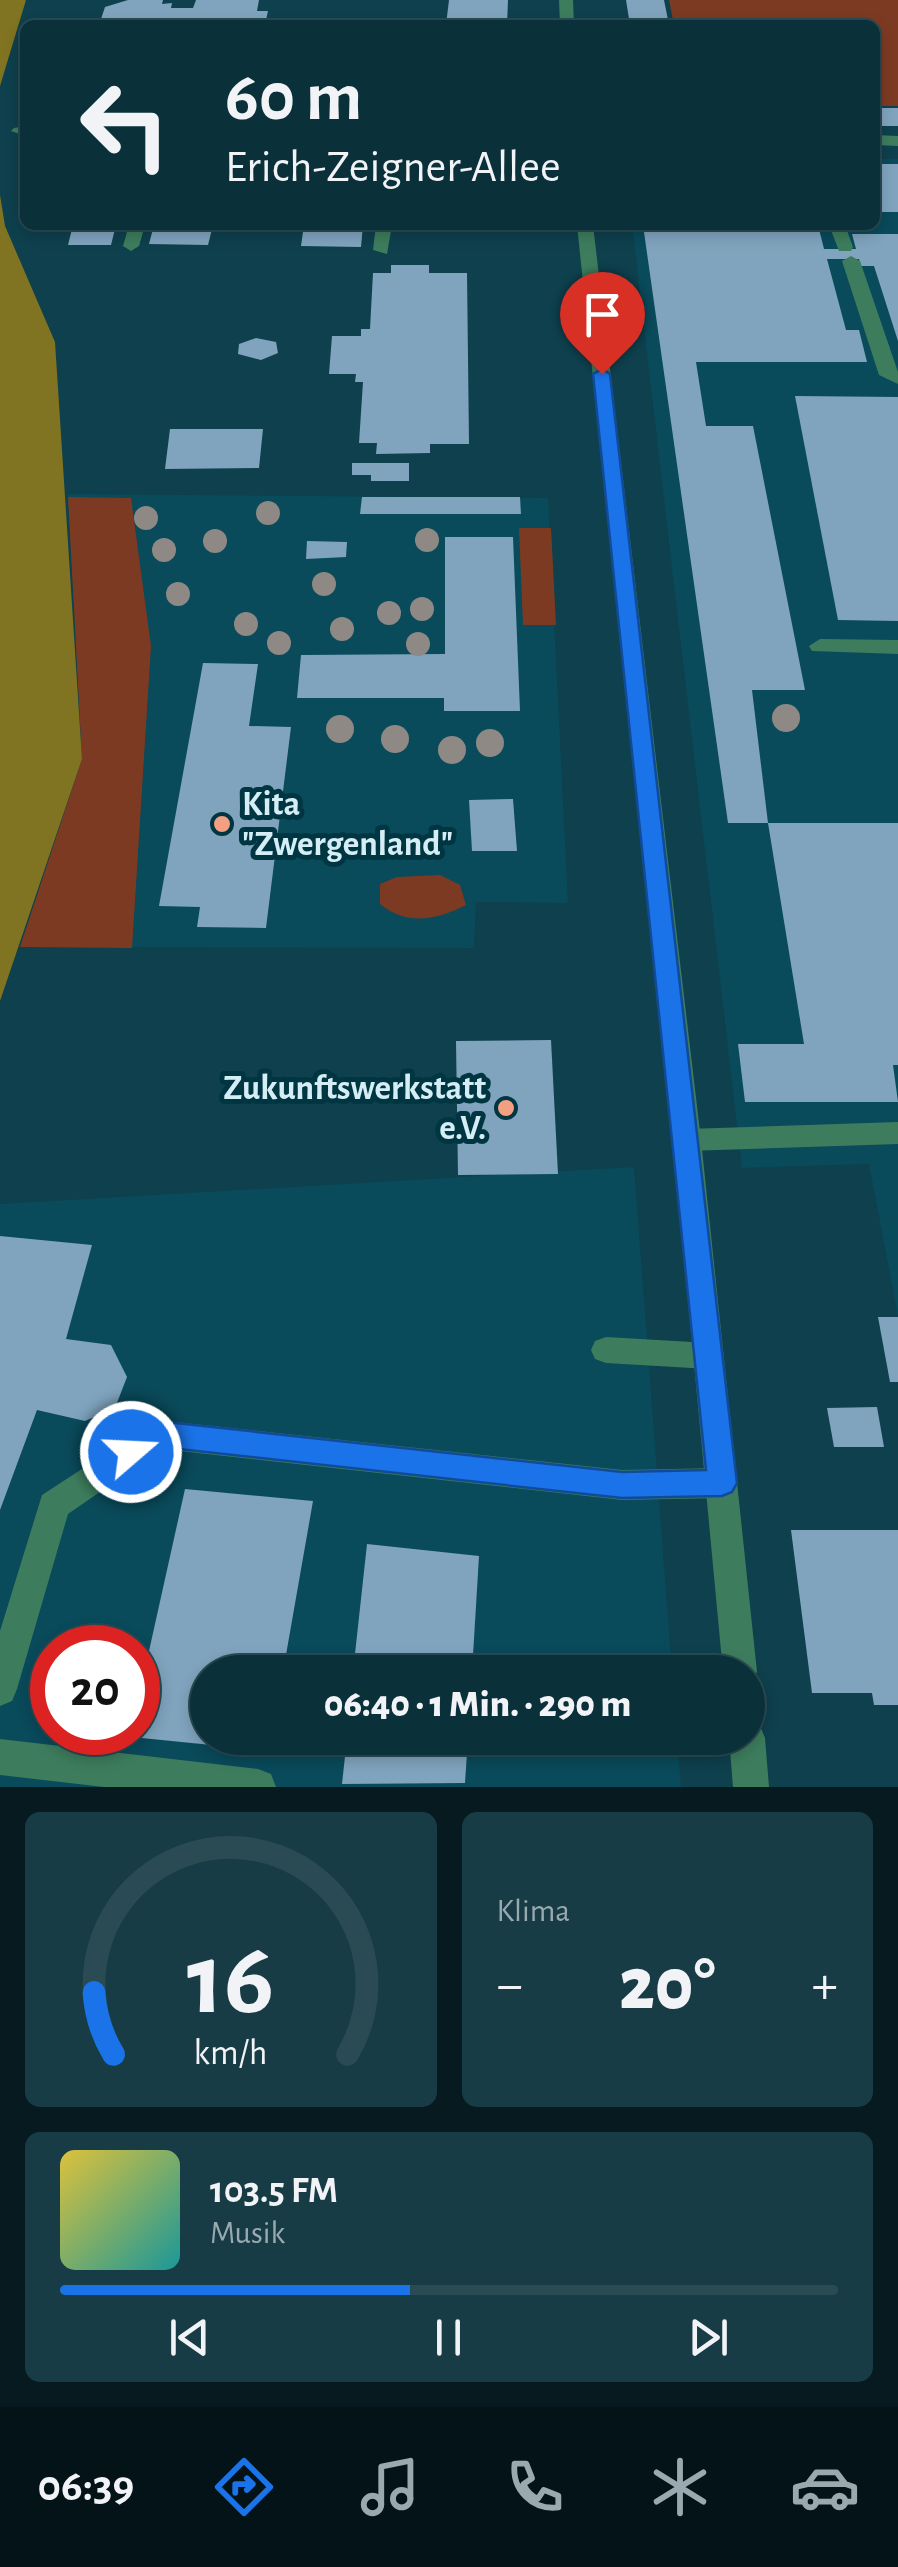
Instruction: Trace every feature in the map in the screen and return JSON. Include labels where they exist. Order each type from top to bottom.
[{"type":"street","points":[[131,246],[136,230]]},
{"type":"street","points":[[381,250],[383,230]]},
{"type":"street","points":[[586,230],[687,1140],[738,1655]]},
{"type":"street","points":[[839,230],[888,375],[898,378]]},
{"type":"street","points":[[820,646],[898,647]]},
{"type":"street","points":[[687,1140],[898,1132]]},
{"type":"street","points":[[606,1350],[709,1356]]},
{"type":"street","points":[[0,1689],[54,1504],[157,1434],[622,1485],[722,1483]]},
{"type":"street","points":[[748,1755],[751,1787]]},
{"type":"street","points":[[0,1757],[258,1787]]},
{"type":"shaded area","points":[[0,0],[26,0],[0,86]]},
{"type":"shaded area","points":[[669,0],[898,0],[898,106],[880,106],[880,20],[673,20]]},
{"type":"shaded area","points":[[880,159],[898,159],[898,1316],[869,1164],[742,1168],[633,230],[880,230]]},
{"type":"shaded area","points":[[0,195],[5,226],[55,342],[82,759],[0,1001]]},
{"type":"shaded area","points":[[68,494],[548,498],[568,903],[476,902],[474,948],[20,947],[82,759]]},
{"type":"shaded area","points":[[68,497],[131,498],[151,646],[132,948],[20,947],[82,759]]},
{"type":"shaded area","points":[[519,528],[551,528],[556,625],[523,625]]},
{"type":"shaded area","points":[[440,875],[460,885],[466,905],[444,914],[411,918],[380,904],[380,884],[397,877]]},
{"type":"shaded area","points":[[634,1167],[671,1655],[190,1655],[190,1755],[678,1755],[681,1787],[0,1787],[0,1204]]},
{"type":"building","points":[[128,0],[163,0],[162,4],[172,3],[171,8],[193,8],[196,0],[259,0],[257,11],[268,11],[266,20],[101,20],[105,7]]},
{"type":"building","points":[[449,0],[508,0],[507,20],[447,20]]},
{"type":"building","points":[[626,0],[664,0],[668,20],[629,20]]},
{"type":"building","points":[[880,108],[898,108],[898,126],[880,126]]},
{"type":"building","points":[[880,164],[898,164],[898,212],[880,212]]},
{"type":"building","points":[[72,230],[115,230],[111,245],[68,245]]},
{"type":"building","points":[[153,230],[212,230],[208,245],[149,244]]},
{"type":"building","points":[[303,230],[363,230],[361,247],[301,246]]},
{"type":"building","points":[[644,230],[819,230],[824,249],[856,249],[852,234],[898,234],[898,341],[874,266],[861,266],[859,259],[827,259],[846,330],[859,330],[867,362],[696,362],[706,426],[753,426],[805,690],[752,690],[768,823],[728,823]]},
{"type":"building","points":[[391,265],[429,265],[429,273],[467,273],[469,444],[430,444],[430,453],[376,454],[377,443],[359,443],[363,382],[355,382],[356,374],[329,374],[332,336],[361,336],[361,329],[370,329],[373,273],[391,273]]},
{"type":"building","points":[[256,338],[276,342],[278,353],[261,360],[238,354],[239,344]]},
{"type":"building","points":[[795,396],[898,397],[898,621],[838,620]]},
{"type":"building","points":[[170,429],[263,429],[259,468],[165,469]]},
{"type":"building","points":[[352,463],[409,463],[409,481],[371,481],[371,475],[352,475]]},
{"type":"building","points":[[362,497],[520,497],[521,514],[360,514]]},
{"type":"building","points":[[445,537],[513,537],[520,711],[444,711],[444,698],[297,698],[301,655],[445,654]]},
{"type":"building","points":[[307,541],[347,542],[346,557],[306,559]]},
{"type":"building","points":[[203,663],[258,664],[249,726],[291,727],[266,928],[197,927],[200,907],[159,906]]},
{"type":"building","points":[[513,799],[517,851],[472,851],[469,800]]},
{"type":"building","points":[[768,823],[898,823],[898,1065],[893,1065],[898,1102],[745,1102],[738,1044],[804,1044]]},
{"type":"building","name":"Zukunftswerkstatt e.V.","points":[[551,1040],[558,1174],[458,1175],[456,1041]]},
{"type":"building","points":[[0,1236],[92,1245],[66,1339],[111,1345],[127,1377],[115,1408],[85,1421],[37,1410],[0,1510]]},
{"type":"building","points":[[878,1317],[898,1317],[898,1382],[890,1382]]},
{"type":"building","points":[[877,1407],[884,1447],[834,1447],[827,1408]]},
{"type":"building","points":[[185,1489],[313,1501],[286,1655],[190,1655],[190,1743],[160,1740],[160,1625],[155,1625]]},
{"type":"building","points":[[791,1530],[898,1530],[898,1705],[874,1705],[872,1693],[812,1693]]},
{"type":"building","points":[[367,1544],[479,1556],[473,1655],[355,1655]]},
{"type":"building","points":[[345,1755],[467,1755],[465,1783],[342,1784]]},
{"type":"place","name":"Kita \"Zwergenland\"","points":[[222,824]]},
{"type":"place","name":"Zukunftswerkstatt e.V.","points":[[506,1108]]},
{"type":"route","points":[[131,1452],[157,1434],[622,1485],[722,1483],[602,374]]}]
